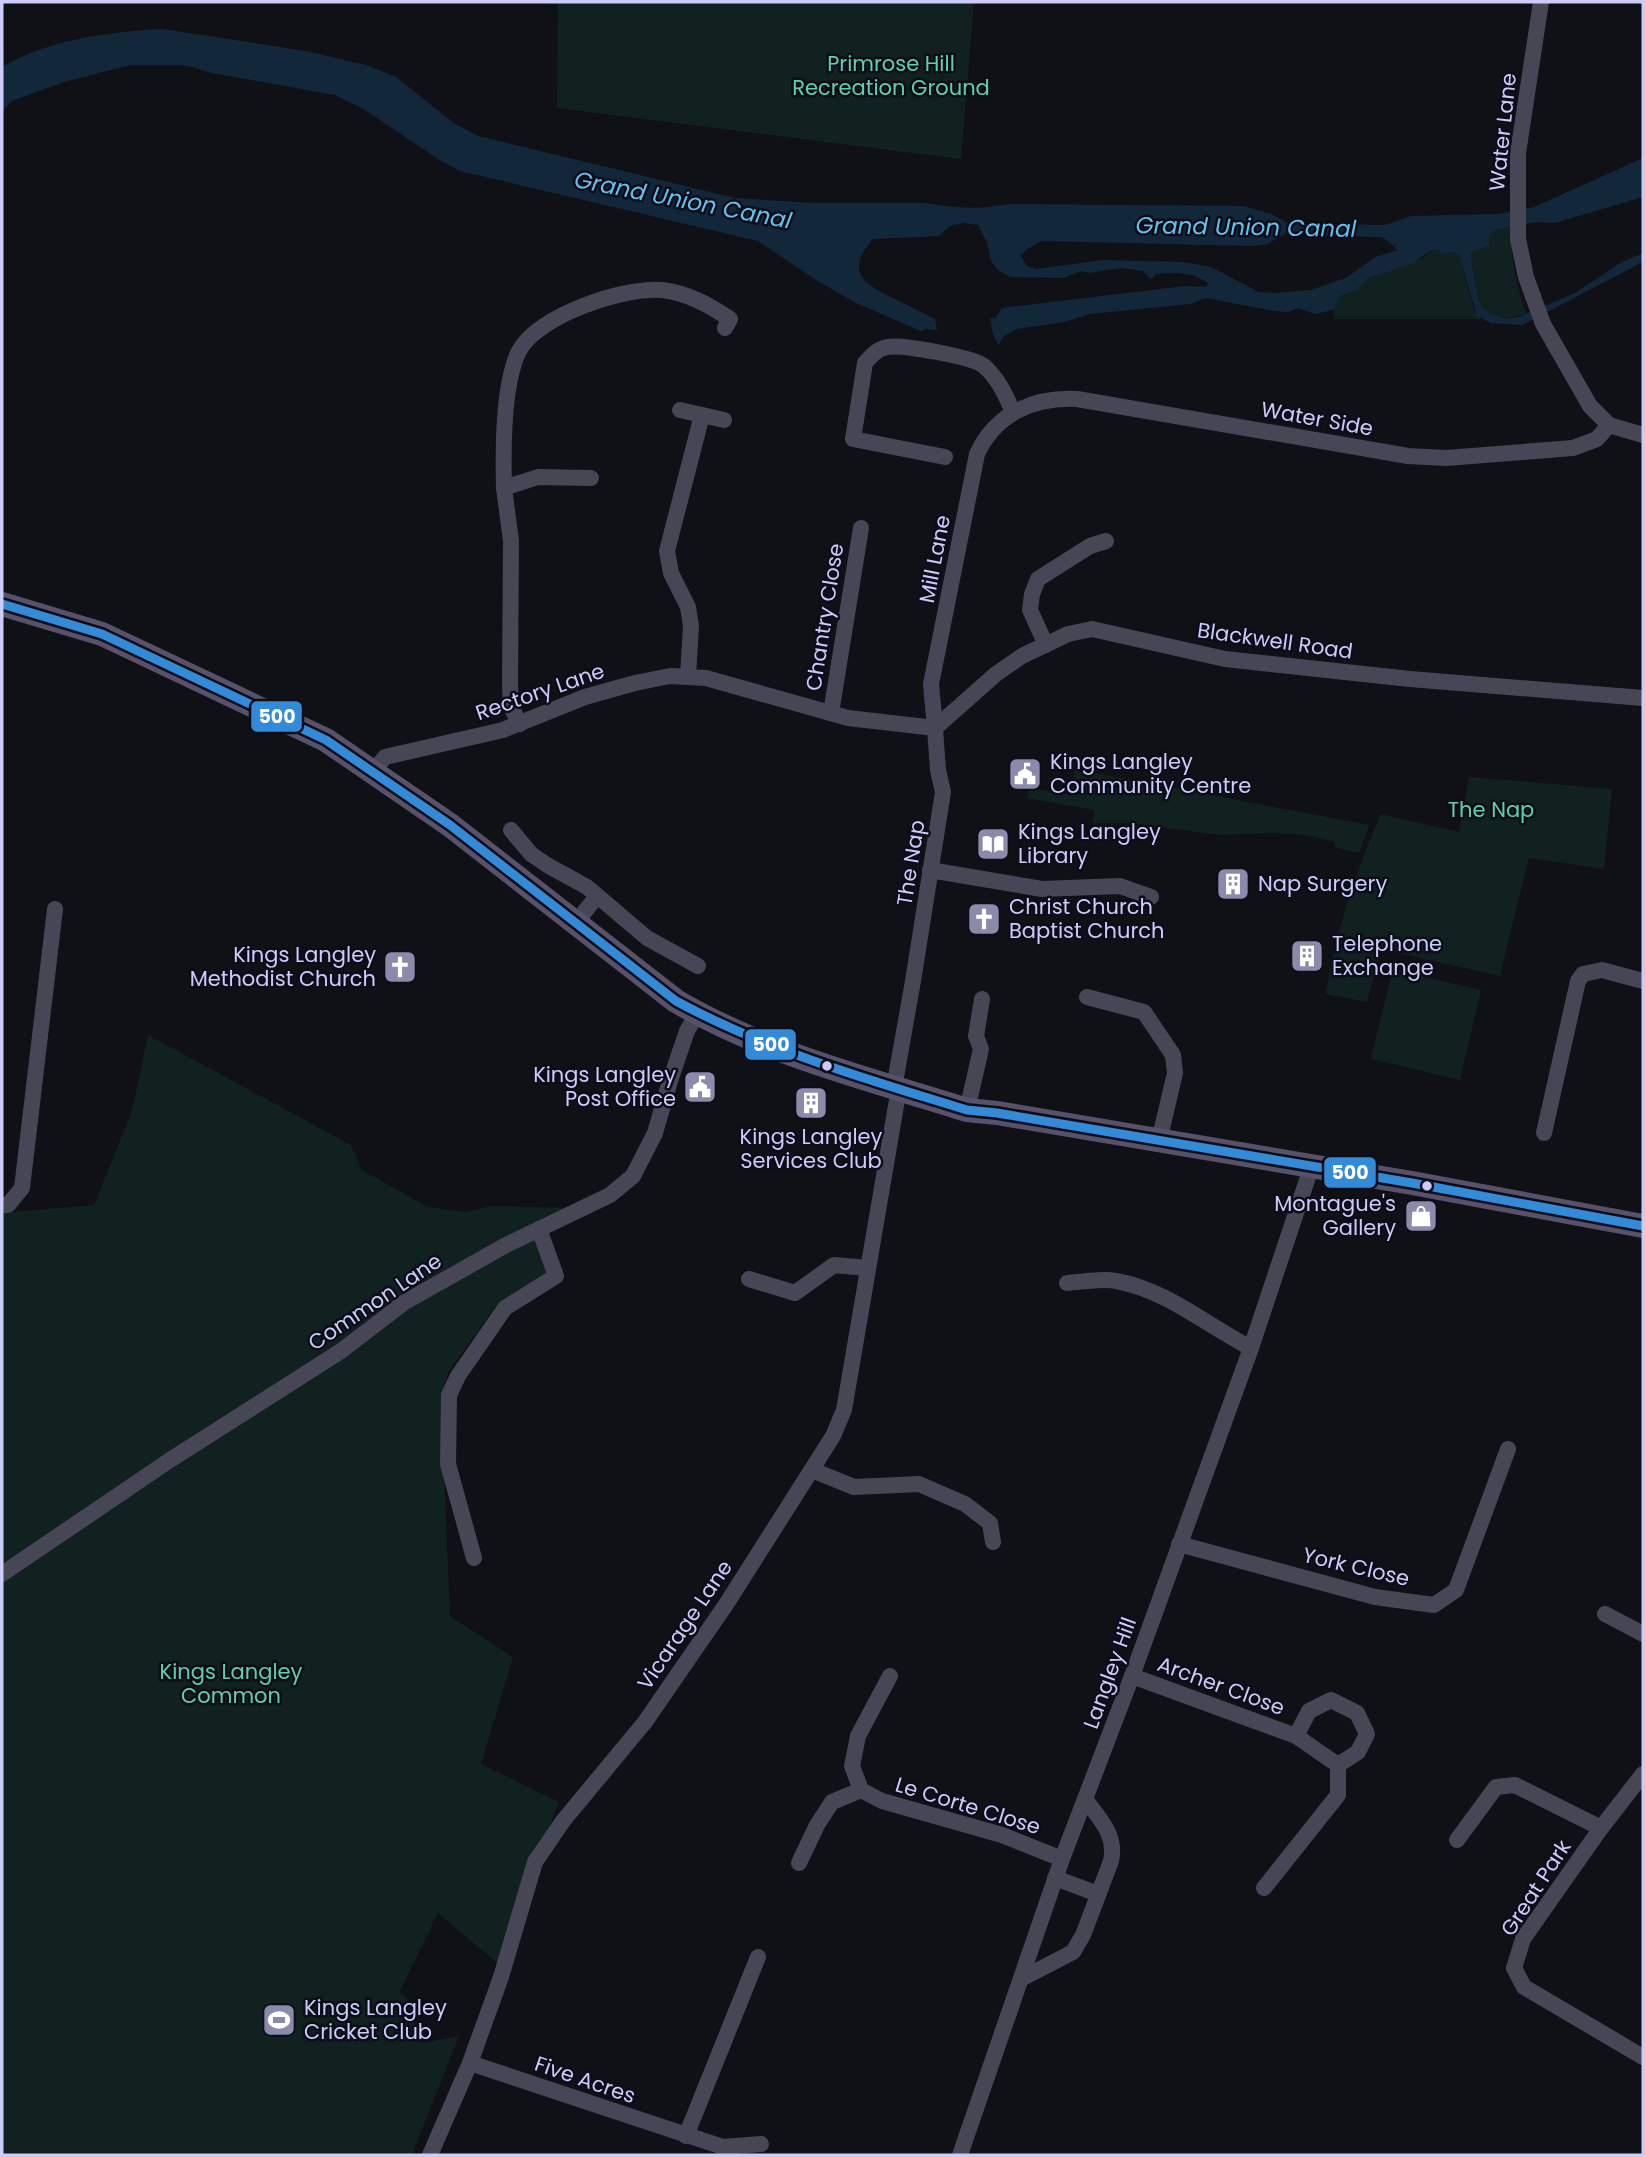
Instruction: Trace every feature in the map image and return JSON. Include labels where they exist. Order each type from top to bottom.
[{"type":"main road","points":[[2,604],[102,634],[326,740],[450,825],[676,1002],[762,1044],[967,1111],[997,1113],[1312,1165],[1643,1226]]},
{"type":"street","name":"Water Lane","points":[[1541,2],[1518,153],[1518,239],[1525,277],[1543,324],[1590,406],[1609,425]]},
{"type":"street","points":[[520,724],[511,707],[510,695],[511,541],[503,457],[512,368],[520,348],[559,317],[581,306],[637,292],[662,290],[687,295],[730,319]]},
{"type":"street","points":[[945,457],[848,438],[865,363],[873,354],[885,347],[897,346],[965,357],[983,365],[999,383],[1013,412]]},
{"type":"street","name":"Water Side","points":[[1013,412],[1033,403],[1058,398],[1077,399],[1408,456],[1446,458],[1573,448],[1597,439],[1609,425]]},
{"type":"street","points":[[680,410],[724,420]]},
{"type":"street","name":"Mill Lane","points":[[935,728],[931,684],[977,454],[985,437],[1013,412]]},
{"type":"street","points":[[702,415],[667,551],[671,573],[688,607],[691,626],[688,676],[768,694],[848,718],[935,728]]},
{"type":"street","points":[[1609,425],[1643,435]]},
{"type":"street","points":[[504,488],[538,477],[591,478]]},
{"type":"street","name":"Chantry Close","points":[[831,713],[861,527]]},
{"type":"street","points":[[1046,645],[1030,610],[1038,579],[1090,546],[1106,541]]},
{"type":"street","name":"Blackwell Road","points":[[935,728],[996,674],[1022,656],[1068,634],[1092,629],[1225,659],[1410,679],[1643,698]]},
{"type":"street","name":"Rectory Lane","points":[[372,773],[385,757],[503,730],[585,697],[635,683],[670,676],[688,676]]},
{"type":"street","name":"The Nap","points":[[896,1088],[943,792],[938,769],[935,728]]},
{"type":"street","points":[[511,830],[531,854],[547,866],[587,887],[647,938],[698,966]]},
{"type":"street","points":[[930,870],[1042,889],[1120,886],[1151,897]]},
{"type":"street","points":[[575,924],[597,896]]},
{"type":"street","points":[[2,1205],[8,1205],[22,1188],[55,909]]},
{"type":"street","points":[[1544,1133],[1578,981],[1583,974],[1602,970],[1643,981]]},
{"type":"street","points":[[1087,997],[1144,1012],[1173,1055],[1175,1073],[1158,1141]]},
{"type":"street","points":[[967,1111],[981,1049],[976,1036],[982,999]]},
{"type":"street","name":"Common Lane","points":[[2,1574],[170,1460],[341,1351],[405,1303],[506,1245],[610,1195],[634,1177],[655,1133],[687,1031],[697,1014]]},
{"type":"street","name":"Vicarage Lane","points":[[430,2155],[470,2063],[501,1977],[535,1862],[563,1821],[645,1722],[727,1603],[833,1436],[844,1410],[896,1088]]},
{"type":"street","name":"Langley Hill","points":[[960,2155],[1062,1858],[1132,1676],[1251,1348],[1312,1165]]},
{"type":"street","points":[[474,1558],[448,1464],[449,1395],[458,1376],[505,1308],[556,1276],[538,1229]]},
{"type":"street","points":[[749,1279],[796,1293],[834,1265],[868,1268]]},
{"type":"street","points":[[1067,1283],[1114,1280],[1170,1298],[1251,1348]]},
{"type":"street","name":"York Close","points":[[1179,1544],[1375,1597],[1434,1605],[1456,1590],[1508,1449]]},
{"type":"street","points":[[811,1470],[854,1487],[919,1483],[965,1503],[990,1524],[993,1542]]},
{"type":"street","points":[[1605,1615],[1643,1634]]},
{"type":"street","points":[[799,1863],[817,1825],[832,1802],[861,1790],[852,1766],[858,1736],[890,1676]]},
{"type":"street","name":"Archer Close","points":[[1132,1676],[1296,1736],[1338,1765],[1358,1752],[1367,1734],[1357,1713],[1331,1700],[1309,1711],[1296,1736]]},
{"type":"street","points":[[1264,1888],[1338,1796],[1338,1765]]},
{"type":"street","name":"Great Park","points":[[1643,1774],[1601,1828],[1523,1939],[1514,1968],[1524,1987],[1643,2057]]},
{"type":"street","points":[[1457,1840],[1496,1787],[1516,1785],[1601,1828]]},
{"type":"street","name":"Le Corte Close","points":[[861,1790],[882,1801],[1002,1835],[1062,1858]]},
{"type":"street","points":[[1021,1979],[1073,1952],[1083,1935],[1114,1849],[1111,1834],[1085,1799]]},
{"type":"street","points":[[1055,1878],[1098,1894]]},
{"type":"street","points":[[686,2136],[758,1956]]},
{"type":"street","name":"Five Acres","points":[[470,2063],[723,2147],[761,2144]]},
{"type":"green space","name":"Primrose Hill Recreation Ground","points":[[558,2],[974,2],[961,159],[557,108]]},
{"type":"green space","points":[[1512,227],[1514,271],[1526,314],[1505,319],[1483,309],[1478,298],[1470,251],[1489,246],[1489,235],[1495,230]]},
{"type":"green space","points":[[1438,249],[1441,255],[1459,253],[1474,310],[1481,319],[1334,319],[1333,310],[1340,296],[1355,291],[1368,278],[1423,258]]},
{"type":"green space","points":[[1075,769],[1369,825],[1359,853],[1334,847],[1335,842],[1307,835],[1218,835],[1131,823],[1093,823],[1094,810],[1027,798],[1029,788],[1070,795]]},
{"type":"green space","points":[[1469,777],[1612,789],[1604,869],[1529,858],[1500,976],[1381,949],[1367,1002],[1326,994],[1348,902],[1381,814],[1459,832]]},
{"type":"green space","points":[[1393,969],[1481,990],[1460,1080],[1371,1059]]},
{"type":"green space","name":"Kings Langley Common","points":[[148,1035],[351,1145],[362,1170],[428,1207],[465,1212],[491,1206],[579,1208],[535,1227],[551,1273],[498,1303],[449,1371],[441,1394],[450,1616],[513,1657],[481,1764],[559,1802],[497,1963],[438,1913],[399,1993],[406,1997],[422,2043],[459,2036],[412,2155],[2,2155],[2,1213],[94,1205],[132,1111]]},
{"type":"water","name":"Grand Union Canal","points":[[163,29],[306,51],[366,65],[396,77],[455,124],[478,136],[735,198],[814,203],[926,203],[967,208],[1008,204],[1243,206],[1272,214],[1287,223],[1385,225],[1411,216],[1498,214],[1534,207],[1643,158],[1643,197],[1555,223],[1537,222],[1495,230],[1489,235],[1489,246],[1470,252],[1478,298],[1483,309],[1505,319],[1518,317],[1575,293],[1622,262],[1643,253],[1643,262],[1522,325],[1491,323],[1477,316],[1459,254],[1450,252],[1441,255],[1438,249],[1434,249],[1409,265],[1368,278],[1355,291],[1340,296],[1333,310],[1315,314],[1298,308],[1288,312],[1273,311],[1206,298],[1190,304],[1090,314],[1064,322],[1017,329],[1004,336],[998,345],[990,318],[995,318],[1002,308],[1185,286],[1207,287],[1208,283],[1190,275],[1176,273],[1156,274],[1152,279],[1143,271],[1121,268],[1090,273],[1081,271],[1064,278],[1010,277],[998,270],[991,261],[987,242],[978,225],[964,223],[950,226],[939,236],[873,239],[860,260],[859,269],[862,276],[874,288],[935,319],[937,330],[921,331],[856,303],[758,241],[460,171],[362,108],[335,95],[212,73],[184,65],[130,65],[64,82],[12,101],[2,111],[2,67],[20,57],[60,43]],"holes":[[[1285,234],[1381,237],[1397,250],[1375,257],[1346,278],[1311,290],[1274,293],[1259,292],[1211,267],[1183,262],[1103,260],[1036,269],[1027,266],[1021,256],[1027,249],[1042,241],[1253,246],[1267,244]]]},
{"type":"transit line","name":"500","points":[[2,604],[102,634],[326,740],[450,825],[676,1001],[782,1049],[967,1110],[1412,1183],[1643,1226]]},
{"type":"place","name":"Kings Langley Community Centre","points":[[1025,774]]},
{"type":"place","name":"Kings Langley Library","points":[[993,844]]},
{"type":"place","name":"Nap Surgery","points":[[1233,884]]},
{"type":"place","name":"Christ Church Baptist Church","points":[[984,919]]},
{"type":"place","name":"Telephone Exchange","points":[[1307,956]]},
{"type":"place","name":"Kings Langley Methodist Church","points":[[400,967]]},
{"type":"place","name":"Kings Langley Post Office","points":[[700,1087]]},
{"type":"place","name":"Kings Langley Services Club","points":[[811,1103]]},
{"type":"place","name":"Montague's Gallery","points":[[1421,1216]]},
{"type":"place","name":"Kings Langley Cricket Club","points":[[279,2020]]}]
